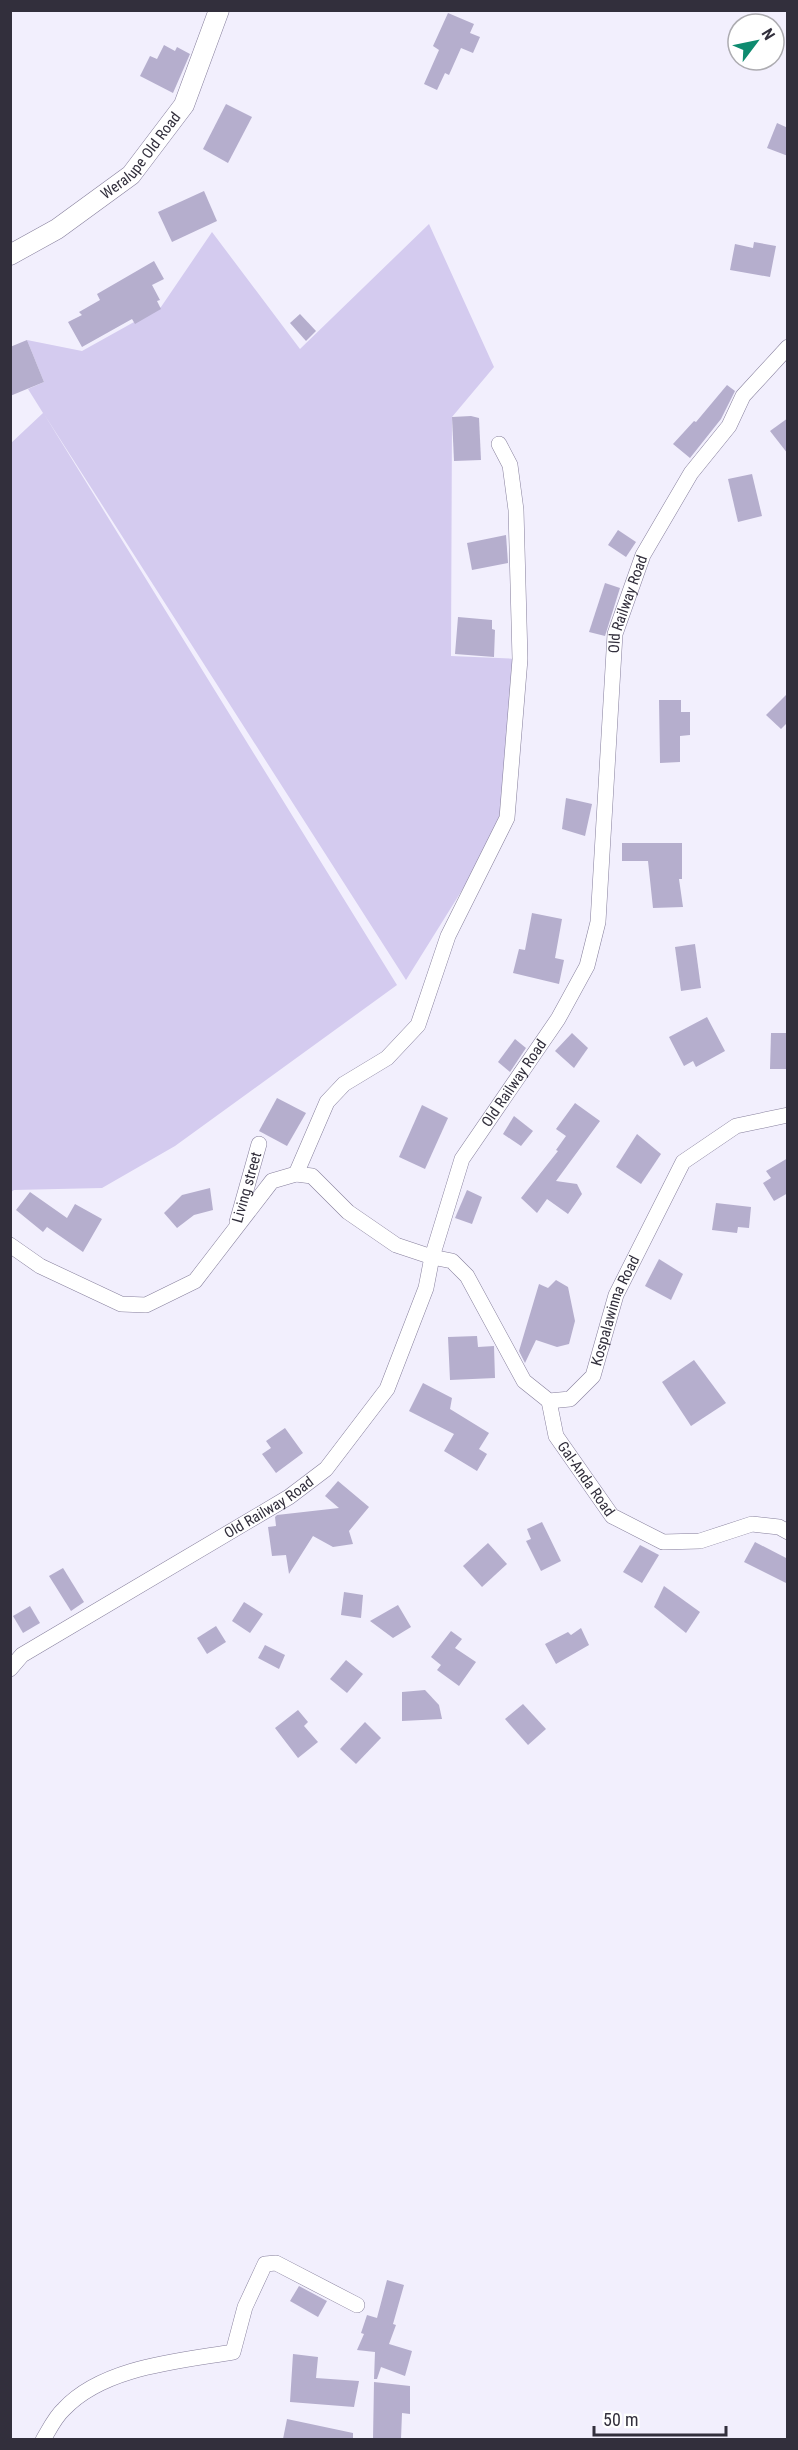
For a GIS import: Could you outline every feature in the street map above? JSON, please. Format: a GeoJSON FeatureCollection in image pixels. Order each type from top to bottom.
{"type":"FeatureCollection","features":[{"type":"Feature","properties":{"kind":"street","name":"Weralupe Old Road"},"geometry":{"type":"LineString","coordinates":[[10,255],[57,229],[131,175],[184,105],[219,10]]}},
{"type":"Feature","properties":{"kind":"street","name":"Old Railway Road"},"geometry":{"type":"LineString","coordinates":[[10,1669],[22,1655],[289,1497],[326,1469],[387,1389],[426,1288],[432,1257],[462,1159],[558,1019],[587,966],[598,922],[615,634],[643,555],[691,473],[729,426],[743,396],[788,347]]}},
{"type":"Feature","properties":{"kind":"street"},"geometry":{"type":"LineString","coordinates":[[296,1174],[327,1102],[344,1083],[387,1058],[418,1025],[448,936],[507,818],[520,659],[516,510],[510,465],[499,444]]}},
{"type":"Feature","properties":{"kind":"street","name":"Kospalawinna Road"},"geometry":{"type":"LineString","coordinates":[[549,1401],[570,1399],[593,1376],[616,1295],[683,1162],[736,1126],[788,1115]]}},
{"type":"Feature","properties":{"kind":"street","name":"Living street"},"geometry":{"type":"LineString","coordinates":[[235,1231],[259,1144]]}},
{"type":"Feature","properties":{"kind":"street"},"geometry":{"type":"LineString","coordinates":[[10,1245],[40,1266],[121,1304],[146,1305],[195,1281],[272,1181],[296,1174],[312,1176],[348,1212],[396,1245],[452,1261],[467,1276],[524,1381],[549,1401]]}},
{"type":"Feature","properties":{"kind":"street","name":"Gal-Anda Road"},"geometry":{"type":"LineString","coordinates":[[549,1401],[556,1436],[612,1516],[663,1542],[700,1541],[752,1524],[779,1527],[788,1532]]}},
{"type":"Feature","properties":{"kind":"street"},"geometry":{"type":"LineString","coordinates":[[42,2439],[64,2408],[100,2382],[146,2367],[233,2352],[245,2307],[265,2264],[276,2263],[357,2305]]}},
{"type":"Feature","properties":{"kind":"shaded area"},"geometry":{"type":"Polygon","coordinates":[[[429,224],[494,367],[452,417],[451,656],[520,659],[507,818],[406,980],[44,414],[397,985],[175,1146],[102,1188],[14,1190],[11,1192],[10,444],[43,413],[28,389],[44,382],[27,340],[82,351],[161,307],[212,232],[300,349],[429,224]]]}},
{"type":"Feature","properties":{"kind":"building"},"geometry":{"type":"Polygon","coordinates":[[[448,13],[474,24],[470,33],[480,37],[473,53],[461,48],[449,75],[445,73],[437,90],[424,84],[439,50],[433,46],[448,13]]]}},
{"type":"Feature","properties":{"kind":"building"},"geometry":{"type":"Polygon","coordinates":[[[164,45],[175,51],[177,47],[190,54],[173,93],[140,76],[150,56],[157,59],[164,45]]]}},
{"type":"Feature","properties":{"kind":"building"},"geometry":{"type":"Polygon","coordinates":[[[226,104],[252,117],[228,163],[203,149],[226,104]]]}},
{"type":"Feature","properties":{"kind":"building"},"geometry":{"type":"Polygon","coordinates":[[[777,123],[788,128],[788,156],[767,148],[777,123]]]}},
{"type":"Feature","properties":{"kind":"building"},"geometry":{"type":"Polygon","coordinates":[[[204,191],[217,221],[172,242],[158,212],[204,191]]]}},
{"type":"Feature","properties":{"kind":"building"},"geometry":{"type":"Polygon","coordinates":[[[754,242],[776,246],[770,277],[730,270],[735,244],[753,248],[754,242]]]}},
{"type":"Feature","properties":{"kind":"building"},"geometry":{"type":"Polygon","coordinates":[[[154,261],[164,279],[152,285],[160,300],[157,301],[161,309],[135,324],[132,319],[82,347],[68,322],[82,315],[79,312],[100,300],[97,294],[154,261]]]}},
{"type":"Feature","properties":{"kind":"building"},"geometry":{"type":"Polygon","coordinates":[[[300,314],[316,331],[306,341],[290,323],[300,314]]]}},
{"type":"Feature","properties":{"kind":"building"},"geometry":{"type":"Polygon","coordinates":[[[27,340],[44,382],[10,396],[10,347],[27,340]]]}},
{"type":"Feature","properties":{"kind":"building"},"geometry":{"type":"Polygon","coordinates":[[[727,385],[735,391],[721,419],[690,458],[673,444],[694,421],[696,422],[727,385]]]}},
{"type":"Feature","properties":{"kind":"building"},"geometry":{"type":"Polygon","coordinates":[[[452,417],[479,418],[481,460],[454,461],[452,417]]]}},
{"type":"Feature","properties":{"kind":"building"},"geometry":{"type":"Polygon","coordinates":[[[788,418],[788,454],[770,431],[788,418]]]}},
{"type":"Feature","properties":{"kind":"building"},"geometry":{"type":"Polygon","coordinates":[[[752,474],[762,516],[738,522],[728,479],[752,474]]]}},
{"type":"Feature","properties":{"kind":"building"},"geometry":{"type":"Polygon","coordinates":[[[618,530],[636,542],[626,557],[608,545],[618,530]]]}},
{"type":"Feature","properties":{"kind":"building"},"geometry":{"type":"Polygon","coordinates":[[[506,535],[508,563],[472,570],[467,543],[506,535]]]}},
{"type":"Feature","properties":{"kind":"building"},"geometry":{"type":"Polygon","coordinates":[[[605,583],[620,588],[605,636],[589,632],[605,583]]]}},
{"type":"Feature","properties":{"kind":"building"},"geometry":{"type":"Polygon","coordinates":[[[458,617],[492,620],[492,629],[495,630],[494,657],[455,654],[458,617]]]}},
{"type":"Feature","properties":{"kind":"building"},"geometry":{"type":"Polygon","coordinates":[[[788,693],[788,722],[781,729],[766,715],[788,693]]]}},
{"type":"Feature","properties":{"kind":"building"},"geometry":{"type":"Polygon","coordinates":[[[659,700],[681,700],[681,712],[690,712],[690,735],[680,736],[680,762],[660,763],[659,700]]]}},
{"type":"Feature","properties":{"kind":"building"},"geometry":{"type":"Polygon","coordinates":[[[566,798],[592,804],[585,836],[562,829],[566,798]]]}},
{"type":"Feature","properties":{"kind":"building"},"geometry":{"type":"Polygon","coordinates":[[[622,843],[682,843],[682,879],[679,879],[683,907],[653,908],[648,861],[622,861],[622,843]]]}},
{"type":"Feature","properties":{"kind":"building"},"geometry":{"type":"Polygon","coordinates":[[[532,913],[562,919],[555,958],[564,960],[559,984],[513,973],[519,949],[525,950],[532,913]]]}},
{"type":"Feature","properties":{"kind":"building"},"geometry":{"type":"Polygon","coordinates":[[[695,944],[701,988],[681,991],[675,947],[695,944]]]}},
{"type":"Feature","properties":{"kind":"building"},"geometry":{"type":"Polygon","coordinates":[[[707,1017],[725,1051],[696,1067],[693,1061],[684,1066],[669,1037],[707,1017]]]}},
{"type":"Feature","properties":{"kind":"building"},"geometry":{"type":"Polygon","coordinates":[[[572,1033],[588,1048],[574,1068],[555,1051],[572,1033]]]}},
{"type":"Feature","properties":{"kind":"building"},"geometry":{"type":"Polygon","coordinates":[[[771,1033],[788,1033],[788,1069],[770,1069],[771,1033]]]}},
{"type":"Feature","properties":{"kind":"building"},"geometry":{"type":"Polygon","coordinates":[[[515,1039],[526,1048],[510,1072],[498,1062],[515,1039]]]}},
{"type":"Feature","properties":{"kind":"building"},"geometry":{"type":"Polygon","coordinates":[[[277,1098],[306,1113],[287,1146],[259,1131],[277,1098]]]}},
{"type":"Feature","properties":{"kind":"building"},"geometry":{"type":"Polygon","coordinates":[[[575,1103],[600,1121],[556,1181],[577,1184],[582,1194],[568,1214],[547,1199],[537,1213],[521,1198],[558,1151],[556,1150],[566,1136],[556,1129],[575,1103]]]}},
{"type":"Feature","properties":{"kind":"building"},"geometry":{"type":"Polygon","coordinates":[[[422,1105],[448,1118],[425,1169],[399,1157],[422,1105]]]}},
{"type":"Feature","properties":{"kind":"building"},"geometry":{"type":"Polygon","coordinates":[[[514,1116],[533,1131],[521,1146],[503,1134],[514,1116]]]}},
{"type":"Feature","properties":{"kind":"building"},"geometry":{"type":"Polygon","coordinates":[[[637,1134],[661,1154],[641,1184],[616,1167],[637,1134]]]}},
{"type":"Feature","properties":{"kind":"building"},"geometry":{"type":"Polygon","coordinates":[[[788,1158],[788,1193],[774,1201],[763,1183],[771,1178],[766,1171],[788,1158]]]}},
{"type":"Feature","properties":{"kind":"building"},"geometry":{"type":"Polygon","coordinates":[[[210,1188],[213,1210],[194,1215],[177,1228],[164,1213],[182,1195],[210,1188]]]}},
{"type":"Feature","properties":{"kind":"building"},"geometry":{"type":"Polygon","coordinates":[[[467,1190],[482,1197],[472,1224],[455,1218],[467,1190]]]}},
{"type":"Feature","properties":{"kind":"building"},"geometry":{"type":"Polygon","coordinates":[[[30,1192],[67,1218],[75,1204],[102,1219],[83,1252],[47,1227],[43,1232],[16,1210],[30,1192]]]}},
{"type":"Feature","properties":{"kind":"building"},"geometry":{"type":"Polygon","coordinates":[[[716,1203],[751,1207],[749,1228],[738,1227],[737,1233],[712,1230],[716,1203]]]}},
{"type":"Feature","properties":{"kind":"building"},"geometry":{"type":"Polygon","coordinates":[[[659,1259],[683,1274],[671,1300],[645,1286],[659,1259]]]}},
{"type":"Feature","properties":{"kind":"building"},"geometry":{"type":"Polygon","coordinates":[[[556,1280],[568,1287],[575,1321],[569,1344],[557,1347],[536,1340],[525,1363],[519,1351],[539,1284],[548,1288],[556,1280]]]}},
{"type":"Feature","properties":{"kind":"building"},"geometry":{"type":"Polygon","coordinates":[[[477,1336],[478,1347],[494,1346],[495,1378],[450,1380],[448,1337],[477,1336]]]}},
{"type":"Feature","properties":{"kind":"building"},"geometry":{"type":"Polygon","coordinates":[[[694,1360],[726,1403],[691,1426],[662,1382],[694,1360]]]}},
{"type":"Feature","properties":{"kind":"building"},"geometry":{"type":"Polygon","coordinates":[[[423,1383],[452,1398],[450,1409],[489,1433],[479,1449],[487,1454],[477,1471],[444,1451],[454,1434],[409,1411],[423,1383]]]}},
{"type":"Feature","properties":{"kind":"building"},"geometry":{"type":"Polygon","coordinates":[[[285,1428],[303,1453],[276,1473],[262,1454],[271,1448],[266,1441],[285,1428]]]}},
{"type":"Feature","properties":{"kind":"building"},"geometry":{"type":"Polygon","coordinates":[[[338,1481],[369,1507],[349,1531],[353,1544],[333,1547],[313,1536],[289,1574],[286,1555],[272,1556],[268,1527],[276,1526],[275,1517],[277,1515],[339,1508],[325,1496],[338,1481]]]}},
{"type":"Feature","properties":{"kind":"building"},"geometry":{"type":"Polygon","coordinates":[[[542,1522],[561,1561],[541,1571],[526,1541],[531,1539],[527,1529],[542,1522]]]}},
{"type":"Feature","properties":{"kind":"building"},"geometry":{"type":"Polygon","coordinates":[[[755,1542],[788,1559],[788,1584],[744,1562],[755,1542]]]}},
{"type":"Feature","properties":{"kind":"building"},"geometry":{"type":"Polygon","coordinates":[[[488,1543],[507,1564],[482,1587],[463,1566],[488,1543]]]}},
{"type":"Feature","properties":{"kind":"building"},"geometry":{"type":"Polygon","coordinates":[[[640,1545],[659,1555],[642,1583],[623,1572],[640,1545]]]}},
{"type":"Feature","properties":{"kind":"building"},"geometry":{"type":"Polygon","coordinates":[[[63,1568],[84,1602],[71,1611],[49,1576],[63,1568]]]}},
{"type":"Feature","properties":{"kind":"building"},"geometry":{"type":"Polygon","coordinates":[[[664,1586],[700,1612],[686,1633],[654,1607],[664,1586]]]}},
{"type":"Feature","properties":{"kind":"building"},"geometry":{"type":"Polygon","coordinates":[[[344,1592],[363,1595],[361,1618],[341,1615],[344,1592]]]}},
{"type":"Feature","properties":{"kind":"building"},"geometry":{"type":"Polygon","coordinates":[[[244,1602],[263,1614],[250,1633],[232,1621],[244,1602]]]}},
{"type":"Feature","properties":{"kind":"building"},"geometry":{"type":"Polygon","coordinates":[[[398,1605],[411,1627],[393,1638],[370,1621],[398,1605]]]}},
{"type":"Feature","properties":{"kind":"building"},"geometry":{"type":"Polygon","coordinates":[[[30,1606],[40,1623],[23,1633],[13,1616],[30,1606]]]}},
{"type":"Feature","properties":{"kind":"building"},"geometry":{"type":"Polygon","coordinates":[[[216,1626],[226,1642],[207,1654],[197,1638],[216,1626]]]}},
{"type":"Feature","properties":{"kind":"building"},"geometry":{"type":"Polygon","coordinates":[[[581,1628],[589,1645],[556,1664],[545,1644],[568,1632],[571,1635],[581,1628]]]}},
{"type":"Feature","properties":{"kind":"building"},"geometry":{"type":"Polygon","coordinates":[[[451,1631],[462,1639],[455,1648],[476,1662],[459,1686],[437,1670],[441,1665],[431,1657],[451,1631]]]}},
{"type":"Feature","properties":{"kind":"building"},"geometry":{"type":"Polygon","coordinates":[[[265,1645],[285,1655],[279,1669],[258,1658],[265,1645]]]}},
{"type":"Feature","properties":{"kind":"building"},"geometry":{"type":"Polygon","coordinates":[[[346,1660],[363,1674],[347,1693],[330,1679],[346,1660]]]}},
{"type":"Feature","properties":{"kind":"building"},"geometry":{"type":"Polygon","coordinates":[[[425,1690],[439,1705],[442,1719],[402,1721],[402,1692],[425,1690]]]}},
{"type":"Feature","properties":{"kind":"building"},"geometry":{"type":"Polygon","coordinates":[[[523,1704],[546,1729],[528,1745],[505,1719],[523,1704]]]}},
{"type":"Feature","properties":{"kind":"building"},"geometry":{"type":"Polygon","coordinates":[[[298,1710],[308,1722],[304,1726],[318,1742],[298,1758],[275,1728],[298,1710]]]}},
{"type":"Feature","properties":{"kind":"building"},"geometry":{"type":"Polygon","coordinates":[[[365,1722],[381,1738],[356,1764],[340,1749],[365,1722]]]}},
{"type":"Feature","properties":{"kind":"building"},"geometry":{"type":"Polygon","coordinates":[[[387,2280],[404,2285],[393,2324],[396,2325],[389,2344],[412,2351],[405,2376],[381,2367],[377,2379],[374,2379],[375,2352],[357,2350],[364,2334],[361,2333],[367,2315],[377,2318],[387,2280]]]}},
{"type":"Feature","properties":{"kind":"building"},"geometry":{"type":"Polygon","coordinates":[[[299,2286],[327,2301],[318,2317],[290,2301],[299,2286]]]}},
{"type":"Feature","properties":{"kind":"building"},"geometry":{"type":"Polygon","coordinates":[[[293,2354],[318,2357],[316,2378],[359,2381],[354,2407],[290,2402],[293,2354]]]}},
{"type":"Feature","properties":{"kind":"building"},"geometry":{"type":"Polygon","coordinates":[[[374,2382],[410,2386],[410,2414],[402,2413],[401,2439],[373,2439],[374,2382]]]}},
{"type":"Feature","properties":{"kind":"building"},"geometry":{"type":"Polygon","coordinates":[[[287,2419],[353,2433],[353,2439],[283,2439],[287,2419]]]}}]}
